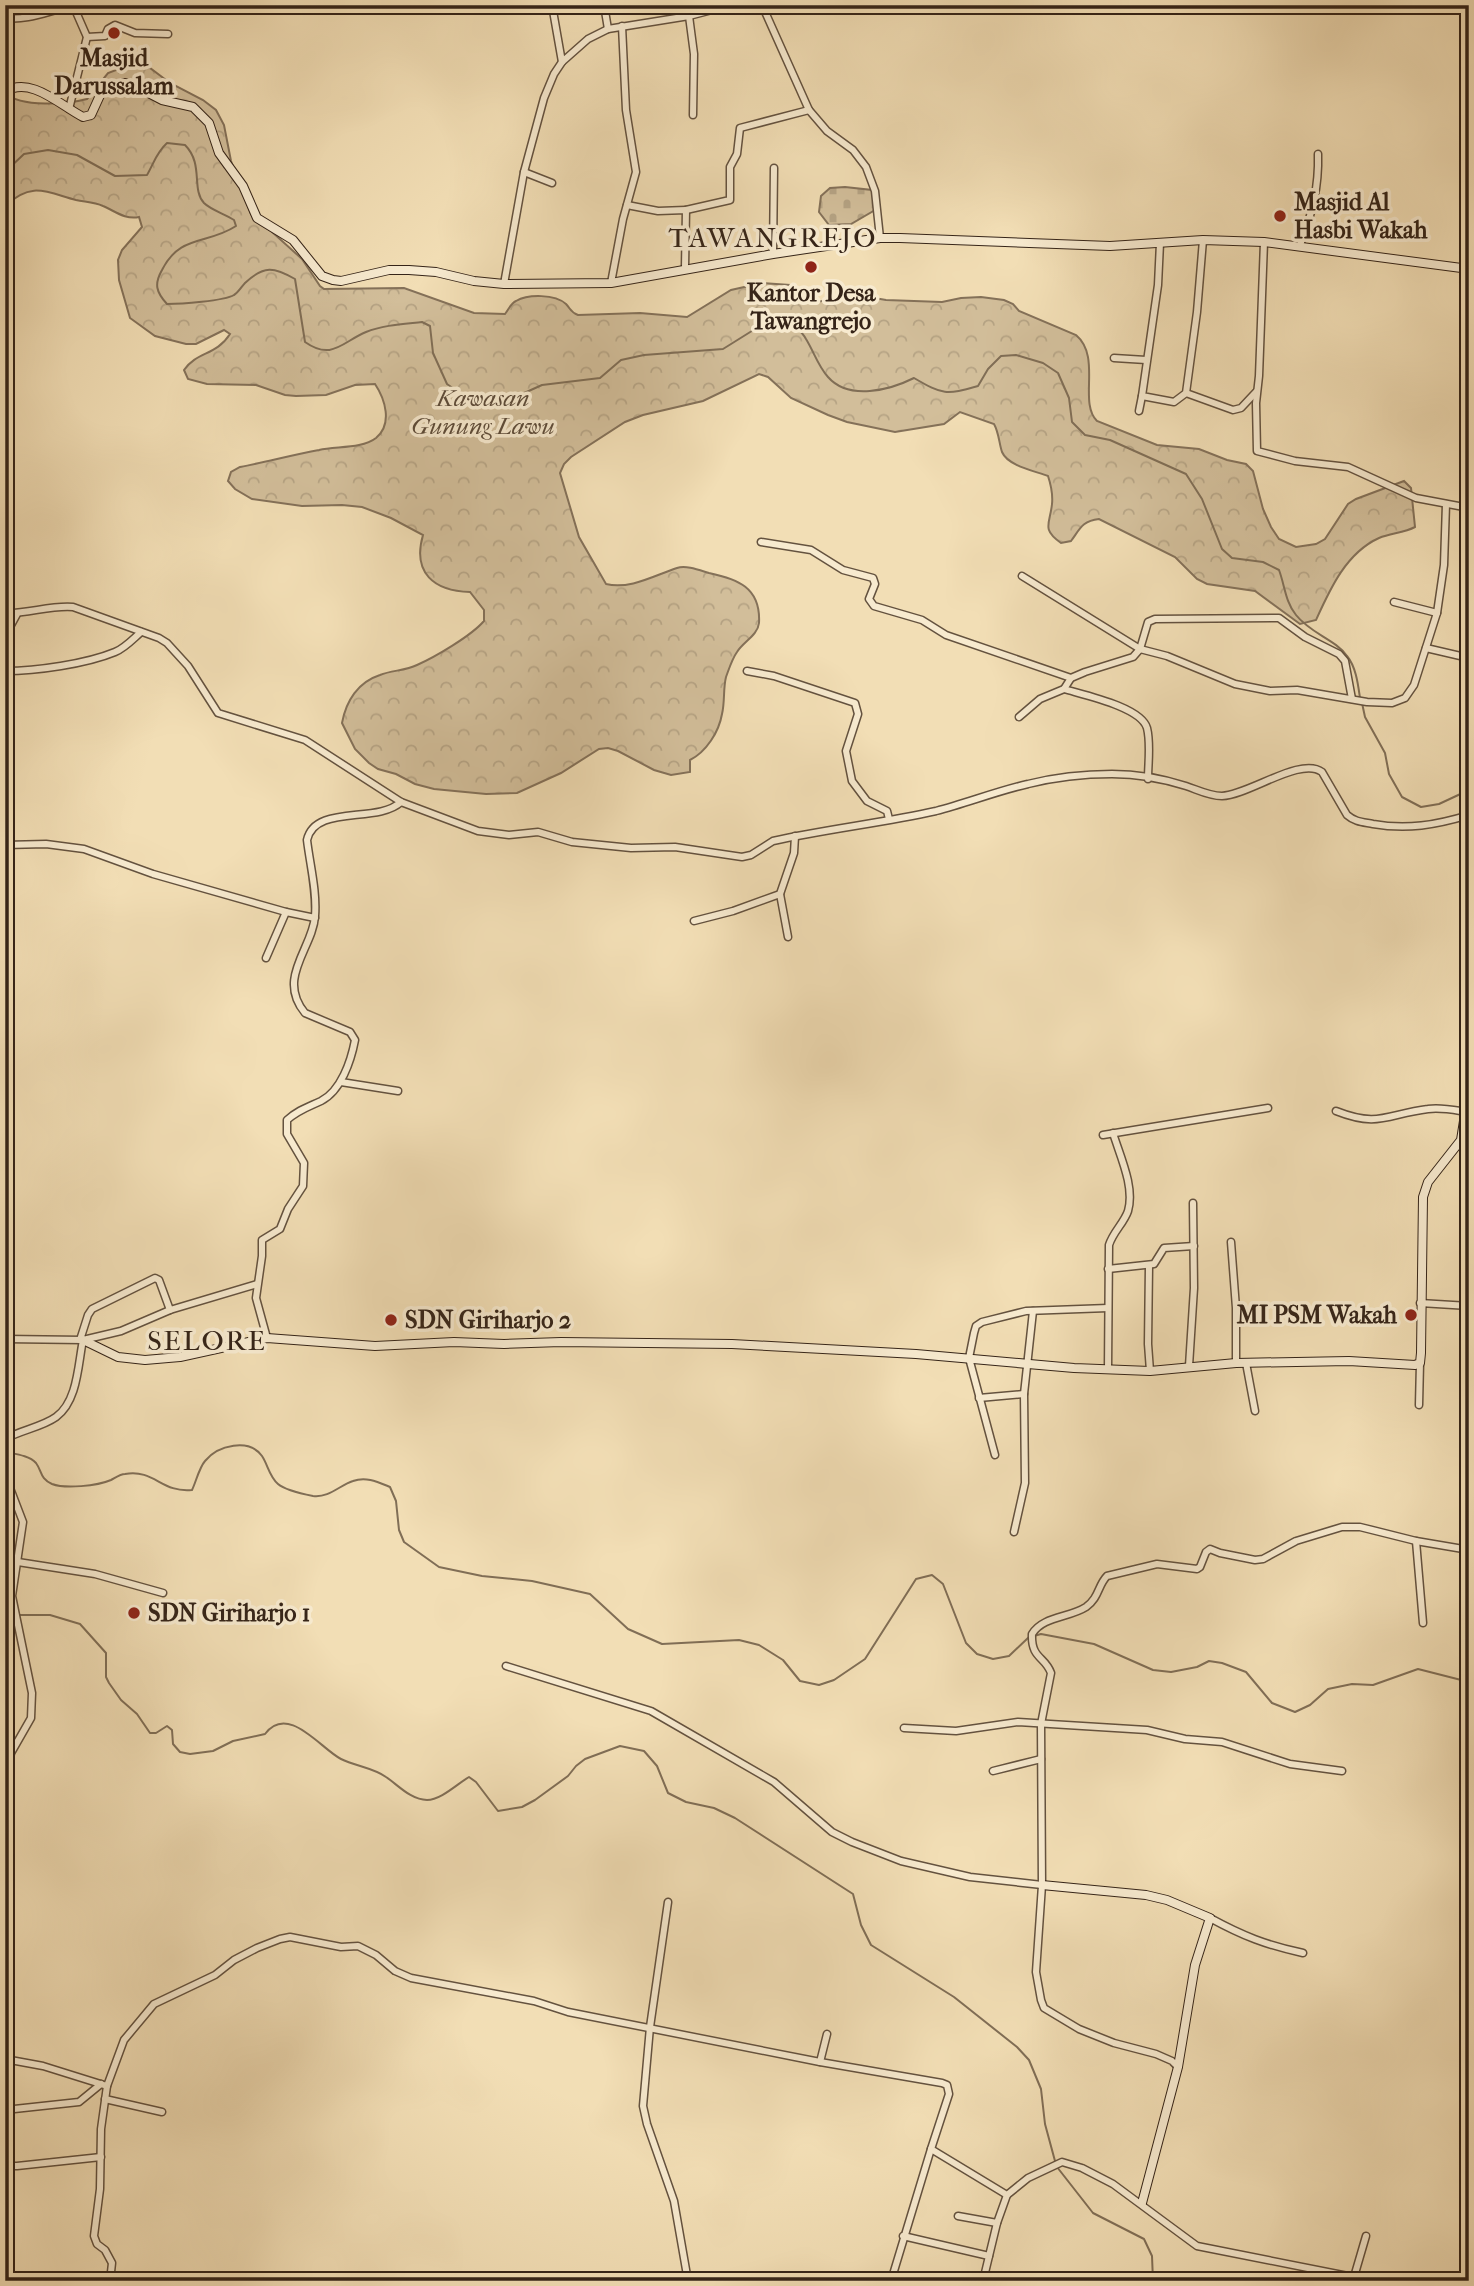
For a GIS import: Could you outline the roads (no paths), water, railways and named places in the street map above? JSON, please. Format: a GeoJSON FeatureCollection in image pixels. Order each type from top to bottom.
{"type":"FeatureCollection","features":[{"type":"Feature","properties":{"kind":"street"},"geometry":{"type":"LineString","coordinates":[[552,5],[562,62]]}},
{"type":"Feature","properties":{"kind":"street"},"geometry":{"type":"LineString","coordinates":[[604,5],[608,29]]}},
{"type":"Feature","properties":{"kind":"street"},"geometry":{"type":"LineString","coordinates":[[504,284],[524,172],[544,98],[562,62],[589,39],[608,29],[689,16],[731,5]]}},
{"type":"Feature","properties":{"kind":"street"},"geometry":{"type":"LineString","coordinates":[[762,5],[810,110],[827,131],[853,150],[866,167],[875,191],[880,238]]}},
{"type":"Feature","properties":{"kind":"street"},"geometry":{"type":"LineString","coordinates":[[5,18],[27,18],[73,6],[88,37],[69,109]]}},
{"type":"Feature","properties":{"kind":"street"},"geometry":{"type":"LineString","coordinates":[[689,16],[694,54],[693,115]]}},
{"type":"Feature","properties":{"kind":"street"},"geometry":{"type":"LineString","coordinates":[[88,37],[105,36],[108,29],[115,25],[135,33],[168,34]]}},
{"type":"Feature","properties":{"kind":"street"},"geometry":{"type":"LineString","coordinates":[[611,283],[636,172],[626,110],[622,26]]}},
{"type":"Feature","properties":{"kind":"street"},"geometry":{"type":"LineString","coordinates":[[5,92],[17,86],[28,86],[80,116],[89,117],[102,92],[110,86],[124,83],[162,100],[193,107],[209,123],[219,153],[243,186],[257,218],[293,240],[312,265],[327,279],[341,281],[374,272],[409,270],[504,284],[611,283],[685,268],[880,238],[1110,246],[1203,240],[1264,242],[1469,269]]}},
{"type":"Feature","properties":{"kind":"street"},"geometry":{"type":"LineString","coordinates":[[627,205],[657,211],[686,210],[730,200],[730,167],[737,154],[740,128],[810,110]]}},
{"type":"Feature","properties":{"kind":"street"},"geometry":{"type":"LineString","coordinates":[[1300,245],[1315,202],[1319,179],[1318,154]]}},
{"type":"Feature","properties":{"kind":"street"},"geometry":{"type":"LineString","coordinates":[[773,254],[774,168]]}},
{"type":"Feature","properties":{"kind":"street"},"geometry":{"type":"LineString","coordinates":[[524,172],[552,183]]}},
{"type":"Feature","properties":{"kind":"street"},"geometry":{"type":"LineString","coordinates":[[685,268],[686,210]]}},
{"type":"Feature","properties":{"kind":"street"},"geometry":{"type":"LineString","coordinates":[[1142,396],[1174,402],[1186,393],[1203,240]]}},
{"type":"Feature","properties":{"kind":"street"},"geometry":{"type":"LineString","coordinates":[[1264,242],[1257,390],[1256,447],[1260,454],[1361,470],[1416,498],[1469,508]]}},
{"type":"Feature","properties":{"kind":"street"},"geometry":{"type":"LineString","coordinates":[[1139,411],[1158,285],[1160,243]]}},
{"type":"Feature","properties":{"kind":"street"},"geometry":{"type":"LineString","coordinates":[[1114,358],[1146,360]]}},
{"type":"Feature","properties":{"kind":"street"},"geometry":{"type":"LineString","coordinates":[[1186,393],[1233,411],[1241,408],[1257,390]]}},
{"type":"Feature","properties":{"kind":"street"},"geometry":{"type":"LineString","coordinates":[[1022,576],[1140,649],[1167,656],[1235,684],[1270,691],[1297,690],[1392,704],[1405,698],[1419,675],[1437,613],[1444,565],[1446,504]]}},
{"type":"Feature","properties":{"kind":"street"},"geometry":{"type":"LineString","coordinates":[[761,542],[811,550],[843,570],[873,578],[875,584],[869,599],[874,606],[922,620],[946,635],[1072,678]]}},
{"type":"Feature","properties":{"kind":"street"},"geometry":{"type":"LineString","coordinates":[[1394,603],[1437,613]]}},
{"type":"Feature","properties":{"kind":"street"},"geometry":{"type":"LineString","coordinates":[[5,613],[17,614],[59,606],[73,607],[159,638],[177,652],[218,713],[305,740],[401,802],[493,834],[538,832],[572,842],[631,848],[675,847],[742,857],[751,855],[773,841],[954,806],[1026,784],[1066,776],[1115,774],[1184,785],[1220,796],[1234,794],[1309,767],[1322,772],[1347,815],[1353,820],[1408,828],[1436,825],[1469,815]]}},
{"type":"Feature","properties":{"kind":"street"},"geometry":{"type":"LineString","coordinates":[[5,636],[17,614]]}},
{"type":"Feature","properties":{"kind":"street"},"geometry":{"type":"LineString","coordinates":[[1018,717],[1040,699],[1064,689],[1072,678],[1085,671],[1133,657],[1140,649],[1148,622],[1155,619],[1275,617],[1315,643],[1339,654],[1345,661],[1354,700]]}},
{"type":"Feature","properties":{"kind":"street"},"geometry":{"type":"LineString","coordinates":[[5,671],[65,665],[114,652],[129,644],[141,632]]}},
{"type":"Feature","properties":{"kind":"street"},"geometry":{"type":"LineString","coordinates":[[1426,648],[1469,658]]}},
{"type":"Feature","properties":{"kind":"street"},"geometry":{"type":"LineString","coordinates":[[747,671],[774,676],[855,703],[858,713],[846,751],[852,781],[867,801],[887,811],[889,820]]}},
{"type":"Feature","properties":{"kind":"street"},"geometry":{"type":"LineString","coordinates":[[1064,689],[1131,710],[1144,720],[1148,737],[1148,779]]}},
{"type":"Feature","properties":{"kind":"street"},"geometry":{"type":"LineString","coordinates":[[267,1338],[256,1298],[262,1240],[280,1229],[288,1209],[303,1186],[304,1163],[287,1134],[287,1120],[296,1112],[323,1100],[341,1082],[354,1047],[355,1036],[305,1013],[294,991],[299,959],[315,918],[307,840],[311,828],[321,821],[388,811],[401,802]]}},
{"type":"Feature","properties":{"kind":"street"},"geometry":{"type":"LineString","coordinates":[[788,937],[780,894],[794,853],[795,836]]}},
{"type":"Feature","properties":{"kind":"street"},"geometry":{"type":"LineString","coordinates":[[5,845],[46,844],[84,849],[153,874],[315,918]]}},
{"type":"Feature","properties":{"kind":"street"},"geometry":{"type":"LineString","coordinates":[[694,921],[733,911],[780,894]]}},
{"type":"Feature","properties":{"kind":"street"},"geometry":{"type":"LineString","coordinates":[[266,958],[286,912]]}},
{"type":"Feature","properties":{"kind":"street"},"geometry":{"type":"LineString","coordinates":[[341,1082],[398,1091]]}},
{"type":"Feature","properties":{"kind":"street"},"geometry":{"type":"LineString","coordinates":[[1419,1405],[1425,1189],[1461,1140],[1468,1112],[1469,1089]]}},
{"type":"Feature","properties":{"kind":"street"},"geometry":{"type":"LineString","coordinates":[[1103,1135],[1268,1108]]}},
{"type":"Feature","properties":{"kind":"street"},"geometry":{"type":"LineString","coordinates":[[1336,1111],[1356,1119],[1371,1120],[1428,1109],[1468,1112]]}},
{"type":"Feature","properties":{"kind":"street"},"geometry":{"type":"LineString","coordinates":[[1108,1369],[1108,1269],[1112,1237],[1125,1217],[1130,1198],[1113,1133]]}},
{"type":"Feature","properties":{"kind":"street"},"geometry":{"type":"LineString","coordinates":[[1189,1366],[1194,1287],[1193,1203]]}},
{"type":"Feature","properties":{"kind":"street"},"geometry":{"type":"LineString","coordinates":[[1231,1242],[1236,1363]]}},
{"type":"Feature","properties":{"kind":"street"},"geometry":{"type":"LineString","coordinates":[[1108,1269],[1149,1266],[1157,1262],[1164,1248],[1194,1247]]}},
{"type":"Feature","properties":{"kind":"street"},"geometry":{"type":"LineString","coordinates":[[1149,1266],[1150,1371]]}},
{"type":"Feature","properties":{"kind":"street"},"geometry":{"type":"LineString","coordinates":[[5,1439],[55,1418],[67,1406],[89,1311],[155,1278],[159,1280],[170,1310]]}},
{"type":"Feature","properties":{"kind":"street"},"geometry":{"type":"LineString","coordinates":[[5,1339],[81,1340],[121,1331],[170,1310],[257,1284]]}},
{"type":"Feature","properties":{"kind":"street"},"geometry":{"type":"LineString","coordinates":[[1420,1303],[1469,1306]]}},
{"type":"Feature","properties":{"kind":"street"},"geometry":{"type":"LineString","coordinates":[[995,1455],[969,1358],[976,1326],[982,1322],[1033,1311],[1108,1308]]}},
{"type":"Feature","properties":{"kind":"street"},"geometry":{"type":"LineString","coordinates":[[1014,1532],[1025,1483],[1024,1394],[1033,1311]]}},
{"type":"Feature","properties":{"kind":"street"},"geometry":{"type":"LineString","coordinates":[[81,1340],[118,1357],[145,1360],[180,1357],[267,1338],[375,1346],[454,1342],[732,1344],[1150,1371],[1236,1363],[1420,1363]]}},
{"type":"Feature","properties":{"kind":"street"},"geometry":{"type":"LineString","coordinates":[[1246,1363],[1255,1411]]}},
{"type":"Feature","properties":{"kind":"street"},"geometry":{"type":"LineString","coordinates":[[979,1398],[1024,1394]]}},
{"type":"Feature","properties":{"kind":"street"},"geometry":{"type":"LineString","coordinates":[[5,1475],[23,1522],[12,1596],[31,1684],[32,1705],[31,1718],[9,1759],[5,1784]]}},
{"type":"Feature","properties":{"kind":"street"},"geometry":{"type":"LineString","coordinates":[[1178,2067],[1172,2061],[1156,2054],[1114,2043],[1079,2029],[1044,2008],[1036,1972],[1042,1885],[1041,1724],[1051,1673],[1049,1666],[1036,1654],[1032,1637],[1037,1626],[1089,1604],[1100,1591],[1107,1576],[1157,1564],[1197,1569],[1210,1549],[1255,1560],[1263,1559],[1296,1541],[1329,1530],[1360,1527],[1416,1541],[1469,1550]]}},
{"type":"Feature","properties":{"kind":"street"},"geometry":{"type":"LineString","coordinates":[[1416,1541],[1423,1623]]}},
{"type":"Feature","properties":{"kind":"street"},"geometry":{"type":"LineString","coordinates":[[5,1560],[95,1574],[163,1593]]}},
{"type":"Feature","properties":{"kind":"street"},"geometry":{"type":"LineString","coordinates":[[506,1666],[651,1711],[774,1782],[832,1832],[901,1861],[970,1877],[1146,1895],[1167,1900],[1210,1918],[1265,1945],[1303,1953]]}},
{"type":"Feature","properties":{"kind":"street"},"geometry":{"type":"LineString","coordinates":[[904,1728],[956,1731],[1018,1722],[1147,1730],[1185,1739],[1210,1740],[1290,1764],[1342,1771]]}},
{"type":"Feature","properties":{"kind":"street"},"geometry":{"type":"LineString","coordinates":[[993,1771],[1041,1759]]}},
{"type":"Feature","properties":{"kind":"street"},"geometry":{"type":"LineString","coordinates":[[5,1826],[5,1848]]}},
{"type":"Feature","properties":{"kind":"street"},"geometry":{"type":"LineString","coordinates":[[668,1902],[650,2027],[643,2106],[674,2201],[688,2281]]}},
{"type":"Feature","properties":{"kind":"street"},"geometry":{"type":"LineString","coordinates":[[1142,2203],[1178,2067],[1195,1965],[1210,1918]]}},
{"type":"Feature","properties":{"kind":"street"},"geometry":{"type":"LineString","coordinates":[[110,2281],[112,2263],[94,2236],[100,2189],[104,2085],[124,2040],[154,2004],[215,1975],[234,1960],[257,1948],[290,1937],[341,1948],[358,1946],[367,1949],[395,1971],[411,1978],[534,2001],[568,2012],[947,2085],[947,2103],[891,2281]]}},
{"type":"Feature","properties":{"kind":"street"},"geometry":{"type":"LineString","coordinates":[[820,2062],[827,2034]]}},
{"type":"Feature","properties":{"kind":"street"},"geometry":{"type":"LineString","coordinates":[[5,2059],[43,2066],[104,2085]]}},
{"type":"Feature","properties":{"kind":"street"},"geometry":{"type":"LineString","coordinates":[[5,2110],[79,2102],[104,2085]]}},
{"type":"Feature","properties":{"kind":"street"},"geometry":{"type":"LineString","coordinates":[[105,2099],[162,2112]]}},
{"type":"Feature","properties":{"kind":"street"},"geometry":{"type":"LineString","coordinates":[[931,2149],[1007,2195]]}},
{"type":"Feature","properties":{"kind":"street"},"geometry":{"type":"LineString","coordinates":[[5,2158],[10,2166],[16,2166],[101,2157]]}},
{"type":"Feature","properties":{"kind":"street"},"geometry":{"type":"LineString","coordinates":[[983,2281],[997,2223],[1007,2195],[1028,2178],[1062,2162],[1082,2168],[1142,2203],[1197,2246],[1373,2281]]}},
{"type":"Feature","properties":{"kind":"street"},"geometry":{"type":"LineString","coordinates":[[958,2216],[997,2223]]}},
{"type":"Feature","properties":{"kind":"street"},"geometry":{"type":"LineString","coordinates":[[903,2236],[989,2256]]}},
{"type":"Feature","properties":{"kind":"street"},"geometry":{"type":"LineString","coordinates":[[1354,2277],[1366,2236]]}},
{"type":"Feature","properties":{"kind":"waterway"},"geometry":{"type":"LineString","coordinates":[[5,172],[24,154],[48,150],[77,155],[115,176],[147,175],[167,143],[185,145],[194,160],[200,197],[204,203],[234,220],[236,226],[186,245],[169,259],[157,284],[158,292],[167,304],[229,297],[258,273],[275,270],[295,279],[305,342],[323,350],[330,350],[373,330],[422,322],[430,326],[433,353],[447,384],[468,399],[522,394],[542,385],[600,378],[621,360],[644,355],[723,349],[755,329],[792,323],[805,337],[828,377],[847,389],[858,391],[882,389],[914,378],[945,392],[959,391],[978,386],[988,369],[1001,356],[1016,355],[1043,363],[1058,373],[1069,398],[1072,422],[1085,435],[1110,440],[1186,474],[1202,499],[1222,549],[1232,558],[1263,562],[1279,570],[1292,610],[1302,622],[1336,645],[1350,660],[1360,698]]}},
{"type":"Feature","properties":{"kind":"waterway"},"geometry":{"type":"LineString","coordinates":[[1362,703],[1365,717],[1385,753],[1389,774],[1402,797],[1421,807],[1439,804],[1469,790]]}},
{"type":"Feature","properties":{"kind":"waterway"},"geometry":{"type":"LineString","coordinates":[[5,1452],[29,1458],[36,1463],[45,1480],[65,1486],[98,1484],[135,1473],[173,1488],[192,1490],[201,1467],[211,1455],[225,1448],[242,1445],[256,1450],[262,1456],[278,1484],[299,1493],[319,1496],[353,1481],[372,1480],[390,1487],[396,1501],[399,1530],[404,1542],[439,1567],[482,1576],[532,1581],[590,1594],[628,1629],[662,1644],[739,1640],[759,1645],[783,1660],[800,1681],[819,1685],[834,1680],[865,1659],[916,1579],[932,1575],[943,1584],[966,1643],[977,1654],[993,1659],[1009,1656],[1029,1637]]}},
{"type":"Feature","properties":{"kind":"waterway"},"geometry":{"type":"LineString","coordinates":[[20,1615],[50,1615],[80,1624],[106,1653],[106,1677],[121,1700],[137,1714],[150,1733],[156,1733],[167,1726],[172,1730],[173,1744],[180,1752],[190,1754],[213,1751],[233,1741],[265,1734],[274,1726],[284,1723],[304,1731],[341,1759],[381,1774],[410,1795],[421,1799],[438,1797],[469,1777],[498,1811],[522,1807],[535,1800],[568,1776],[585,1759],[620,1746],[644,1751],[657,1766],[668,1793],[686,1802],[714,1808],[735,1818],[853,1894],[861,1925],[871,1945],[954,1997],[1017,2047],[1029,2060],[1041,2089],[1045,2124],[1055,2161]]}},
{"type":"Feature","properties":{"kind":"waterway"},"geometry":{"type":"LineString","coordinates":[[5,1618],[15,1617]]}},
{"type":"Feature","properties":{"kind":"waterway"},"geometry":{"type":"LineString","coordinates":[[1034,1636],[1041,1634],[1094,1644],[1153,1670],[1171,1672],[1197,1667],[1209,1661],[1222,1663],[1246,1672],[1272,1703],[1295,1712],[1310,1705],[1328,1689],[1352,1684],[1373,1685],[1418,1669],[1469,1682]]}},
{"type":"Feature","properties":{"kind":"waterway"},"geometry":{"type":"LineString","coordinates":[[1057,2167],[1093,2213],[1144,2239],[1152,2256],[1153,2281]]}},
{"type":"Feature","properties":{"kind":"place","name":"Masjid Darussalam"},"geometry":{"type":"Point","coordinates":[114,33]}},
{"type":"Feature","properties":{"kind":"place","name":"Masjid Al Hasbi Wakah"},"geometry":{"type":"Point","coordinates":[1280,216]}},
{"type":"Feature","properties":{"kind":"place","name":"Kantor Desa Tawangrejo"},"geometry":{"type":"Point","coordinates":[811,267]}},
{"type":"Feature","properties":{"kind":"place","name":"MI PSM Wakah"},"geometry":{"type":"Point","coordinates":[1411,1315]}},
{"type":"Feature","properties":{"kind":"place","name":"SDN Giriharjo 2"},"geometry":{"type":"Point","coordinates":[391,1320]}},
{"type":"Feature","properties":{"kind":"place","name":"SDN Giriharjo 1"},"geometry":{"type":"Point","coordinates":[134,1613]}},
{"type":"Feature","properties":{"kind":"district","name":"TAWANGREJO"},"geometry":{"type":"Point","coordinates":[773,237]}},
{"type":"Feature","properties":{"kind":"district","name":"SELORE"},"geometry":{"type":"Point","coordinates":[207,1340]}},
{"type":"Feature","properties":{"kind":"park label","name":"Kawasan Gunung Lawu"},"geometry":{"type":"Point","coordinates":[483,412]}}]}
